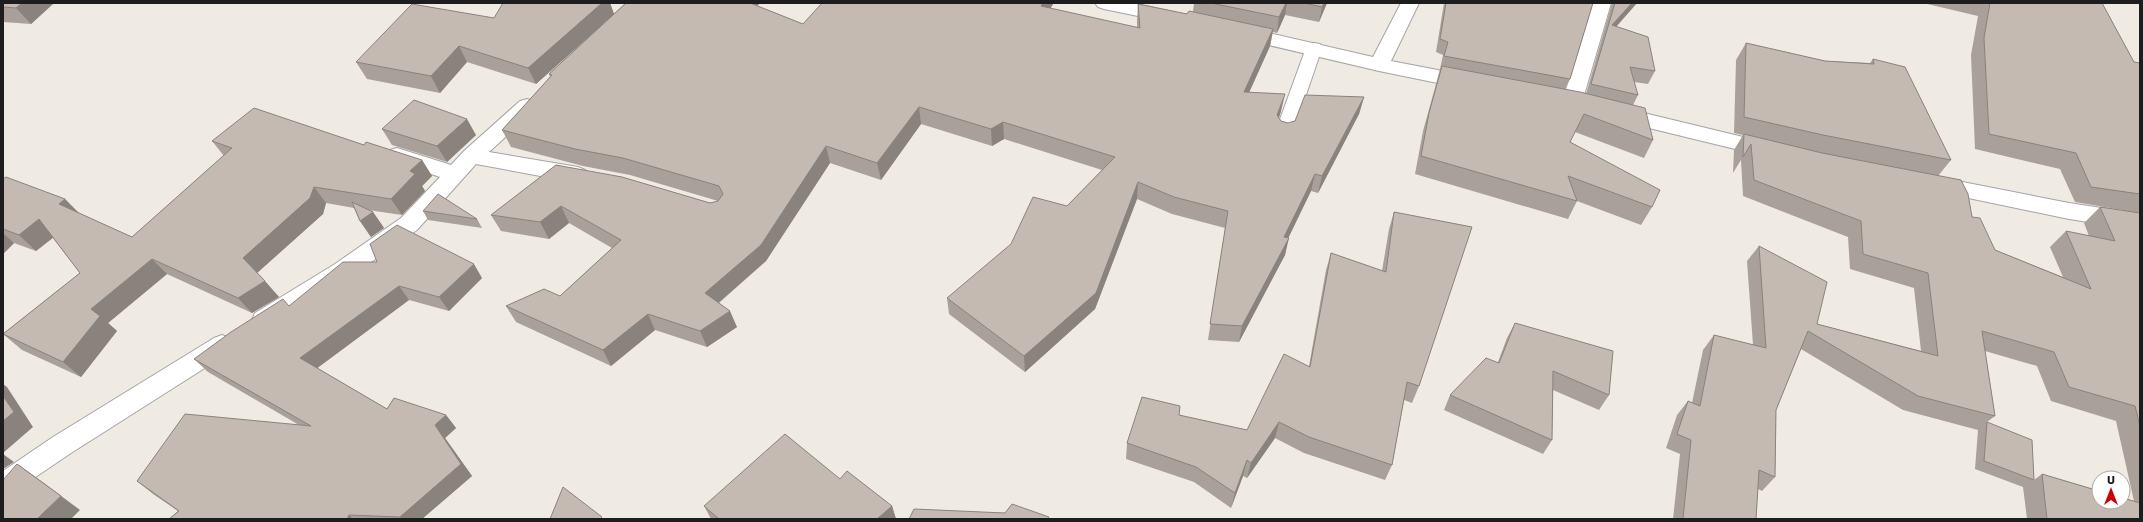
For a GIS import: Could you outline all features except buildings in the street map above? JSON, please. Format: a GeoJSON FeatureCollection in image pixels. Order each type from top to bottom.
{"type":"FeatureCollection","features":[{"type":"Feature","properties":{"kind":"street"},"geometry":{"type":"LineString","coordinates":[[1104,3],[1177,14]]}},
{"type":"Feature","properties":{"kind":"street"},"geometry":{"type":"LineString","coordinates":[[1379,64],[1410,3]]}},
{"type":"Feature","properties":{"kind":"street"},"geometry":{"type":"LineString","coordinates":[[1602,3],[1580,104],[1788,155]]}},
{"type":"Feature","properties":{"kind":"street"},"geometry":{"type":"LineString","coordinates":[[1223,29],[1314,48],[1379,64],[1487,86]]}},
{"type":"Feature","properties":{"kind":"street"},"geometry":{"type":"LineString","coordinates":[[3,485],[62,445],[343,270],[409,224],[471,156],[544,90]]}},
{"type":"Feature","properties":{"kind":"street"},"geometry":{"type":"LineString","coordinates":[[378,150],[456,174]]}},
{"type":"Feature","properties":{"kind":"street"},"geometry":{"type":"LineString","coordinates":[[471,156],[599,178]]}},
{"type":"Feature","properties":{"kind":"street"},"geometry":{"type":"LineString","coordinates":[[1920,182],[2069,211],[2140,222]]}},
{"type":"Feature","properties":{"kind":"lane"},"geometry":{"type":"LineString","coordinates":[[1284,133],[1314,48]]}}]}
